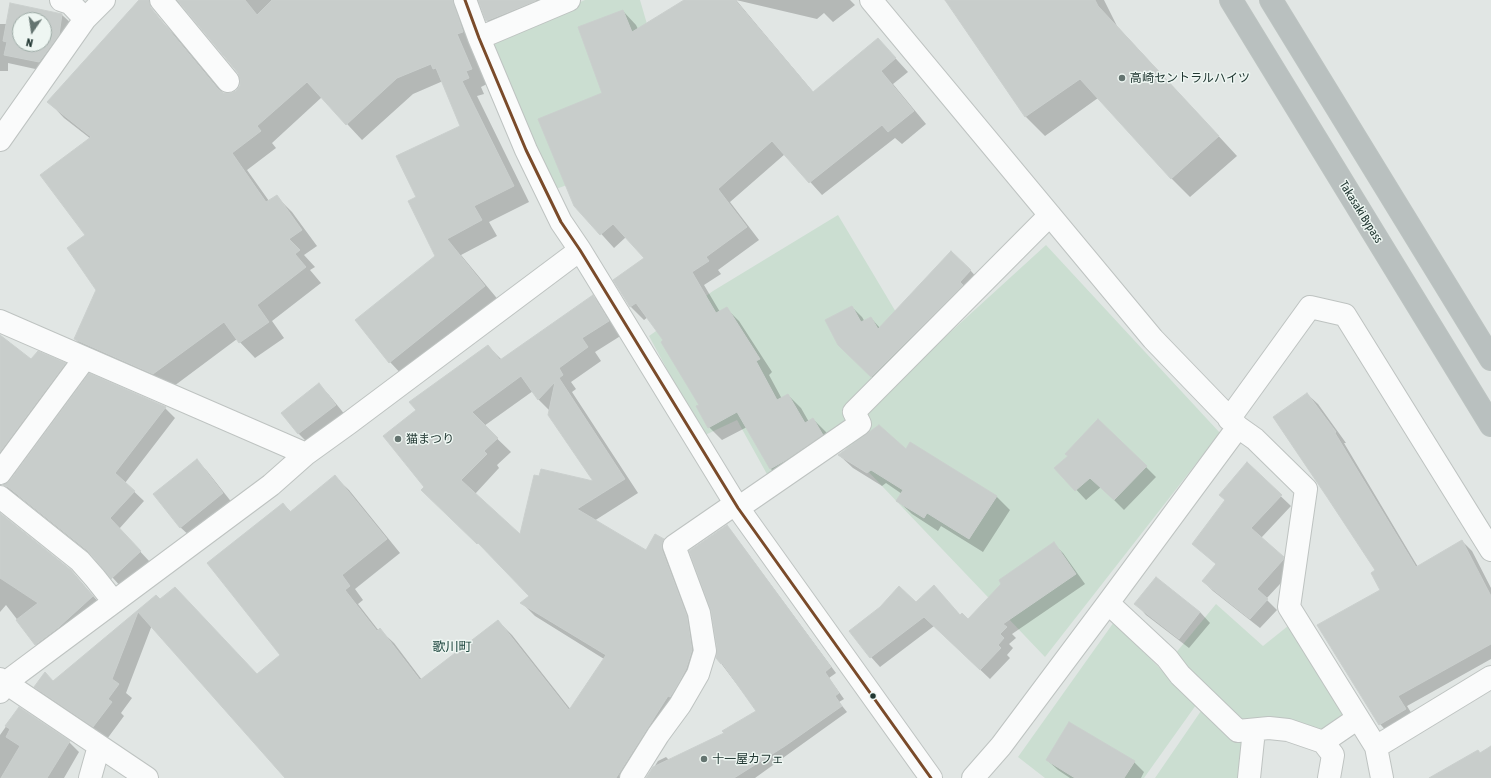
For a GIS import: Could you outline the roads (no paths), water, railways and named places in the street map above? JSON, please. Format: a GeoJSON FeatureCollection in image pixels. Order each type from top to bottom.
{"type":"FeatureCollection","features":[{"type":"Feature","properties":{"kind":"highway","name":"Takasaki Bypass"},"geometry":{"type":"LineString","coordinates":[[1231,0],[1491,425]]}},
{"type":"Feature","properties":{"kind":"highway"},"geometry":{"type":"LineString","coordinates":[[1271,0],[1491,359]]}},
{"type":"Feature","properties":{"kind":"street"},"geometry":{"type":"LineString","coordinates":[[61,0],[70,3],[86,19]]}},
{"type":"Feature","properties":{"kind":"street"},"geometry":{"type":"LineString","coordinates":[[0,140],[86,19],[104,0]]}},
{"type":"Feature","properties":{"kind":"street"},"geometry":{"type":"LineString","coordinates":[[161,0],[228,81]]}},
{"type":"Feature","properties":{"kind":"street"},"geometry":{"type":"LineString","coordinates":[[465,0],[479,38],[526,150],[561,222],[580,250],[736,506],[932,778]]}},
{"type":"Feature","properties":{"kind":"street"},"geometry":{"type":"LineString","coordinates":[[479,38],[569,0]]}},
{"type":"Feature","properties":{"kind":"street"},"geometry":{"type":"LineString","coordinates":[[871,0],[1153,339],[1234,423],[1255,439],[1306,489],[1289,607],[1376,748],[1382,778]]}},
{"type":"Feature","properties":{"kind":"street"},"geometry":{"type":"LineString","coordinates":[[631,778],[658,735],[680,705],[698,674],[705,651],[698,613],[674,546],[860,424],[854,412],[1050,215]]}},
{"type":"Feature","properties":{"kind":"street"},"geometry":{"type":"LineString","coordinates":[[147,778],[2,684],[271,485],[306,454],[580,250]]}},
{"type":"Feature","properties":{"kind":"street"},"geometry":{"type":"LineString","coordinates":[[973,778],[1001,746],[1108,603],[1234,423],[1310,307],[1345,314],[1491,550]]}},
{"type":"Feature","properties":{"kind":"street"},"geometry":{"type":"LineString","coordinates":[[0,321],[306,454]]}},
{"type":"Feature","properties":{"kind":"street"},"geometry":{"type":"LineString","coordinates":[[0,473],[85,358]]}},
{"type":"Feature","properties":{"kind":"street"},"geometry":{"type":"LineString","coordinates":[[0,497],[80,561],[114,602]]}},
{"type":"Feature","properties":{"kind":"street"},"geometry":{"type":"LineString","coordinates":[[1108,603],[1167,658],[1180,675],[1238,731],[1269,728],[1288,730],[1323,742],[1333,755],[1329,778]]}},
{"type":"Feature","properties":{"kind":"street"},"geometry":{"type":"LineString","coordinates":[[1376,748],[1491,677]]}},
{"type":"Feature","properties":{"kind":"street"},"geometry":{"type":"LineString","coordinates":[[1323,742],[1358,718]]}},
{"type":"Feature","properties":{"kind":"street"},"geometry":{"type":"LineString","coordinates":[[1248,778],[1254,730]]}},
{"type":"Feature","properties":{"kind":"street"},"geometry":{"type":"LineString","coordinates":[[90,778],[99,746]]}},
{"type":"Feature","properties":{"kind":"place","name":"高崎セントラルハイツ"},"geometry":{"type":"Point","coordinates":[1122,78]}},
{"type":"Feature","properties":{"kind":"place","name":"猫まつり"},"geometry":{"type":"Point","coordinates":[398,439]}},
{"type":"Feature","properties":{"kind":"place","name":"十一屋カフェ"},"geometry":{"type":"Point","coordinates":[704,759]}},
{"type":"Feature","properties":{"kind":"district","name":"歌川町"},"geometry":{"type":"Point","coordinates":[452,647]}}]}
